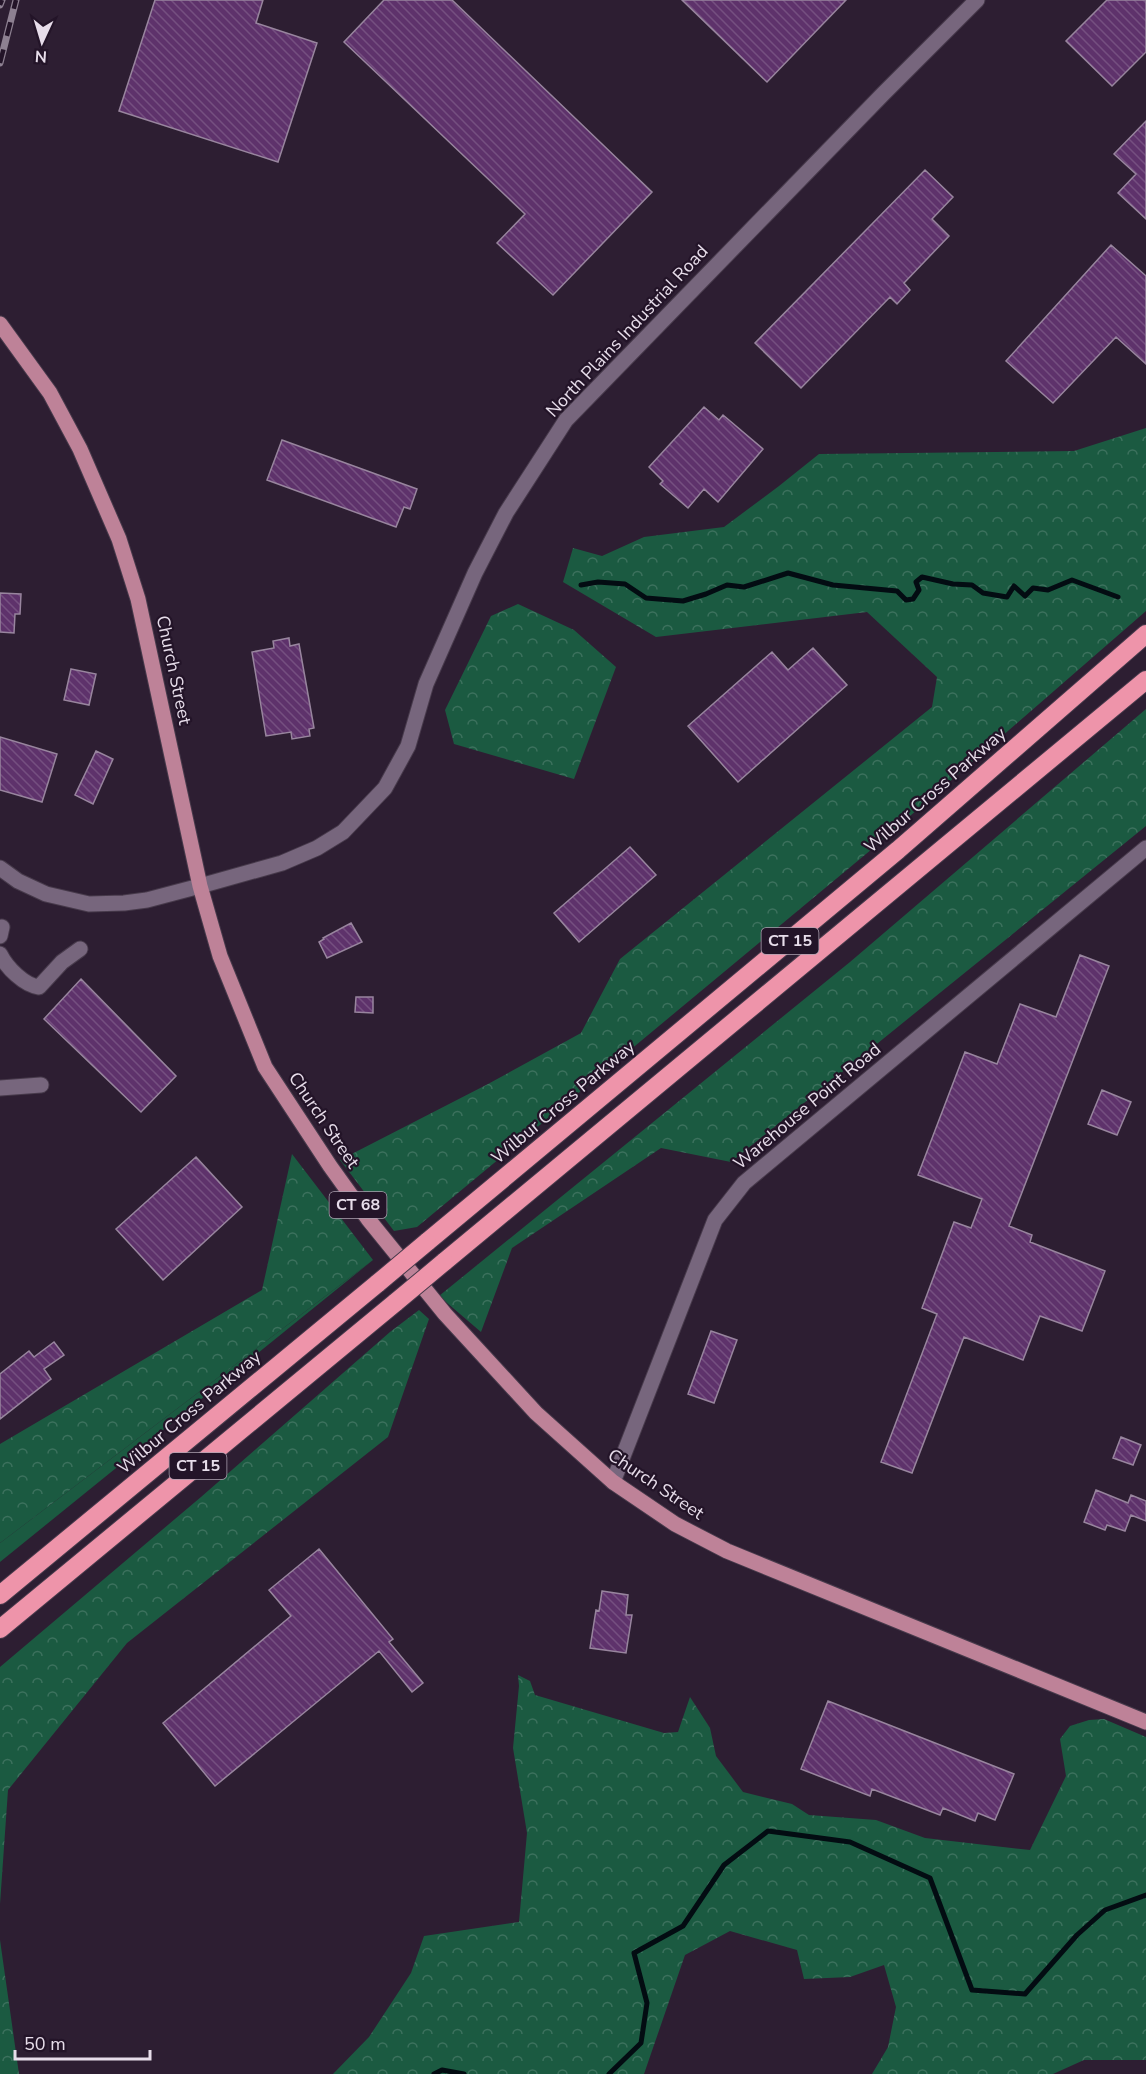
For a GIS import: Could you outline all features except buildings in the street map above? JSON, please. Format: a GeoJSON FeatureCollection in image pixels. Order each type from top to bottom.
{"type":"FeatureCollection","features":[{"type":"Feature","properties":{"kind":"highway","name":"Wilbur Cross Parkway"},"geometry":{"type":"LineString","coordinates":[[0,1595],[864,879],[1005,759],[1146,634]]}},
{"type":"Feature","properties":{"kind":"highway","name":"CT 15"},"geometry":{"type":"LineString","coordinates":[[0,1629],[1146,680]]}},
{"type":"Feature","properties":{"kind":"highway"},"geometry":{"type":"LineString","coordinates":[[0,1637],[62,1578]]}},
{"type":"Feature","properties":{"kind":"main road","name":"Church Street"},"geometry":{"type":"LineString","coordinates":[[0,324],[50,393],[80,449],[119,539],[138,600],[200,886],[220,956],[265,1067],[330,1166],[406,1268],[536,1413],[613,1482],[675,1524],[727,1551],[1146,1722]]}},
{"type":"Feature","properties":{"kind":"street","name":"North Plains Industrial Road"},"geometry":{"type":"LineString","coordinates":[[0,868],[18,881],[46,894],[89,904],[124,903],[147,900],[282,863],[317,848],[343,832],[385,788],[408,746],[426,684],[475,573],[506,513],[566,420],[977,0]]}},
{"type":"Feature","properties":{"kind":"street","name":"Warehouse Point Road"},"geometry":{"type":"LineString","coordinates":[[613,1482],[716,1220],[744,1183],[1146,848]]}},
{"type":"Feature","properties":{"kind":"street"},"geometry":{"type":"LineString","coordinates":[[0,954],[13,971],[32,986],[39,987],[62,962],[80,949]]}},
{"type":"Feature","properties":{"kind":"street"},"geometry":{"type":"LineString","coordinates":[[0,1088],[41,1085]]}},
{"type":"Feature","properties":{"kind":"green space"},"geometry":{"type":"Polygon","coordinates":[[[1146,428],[1146,611],[872,849],[417,1227],[394,1231],[340,1160],[581,1033],[620,959],[932,707],[937,677],[867,612],[656,637],[563,582],[573,548],[602,556],[644,537],[724,527],[819,454],[1074,451],[1146,428]]]}},
{"type":"Feature","properties":{"kind":"green space"},"geometry":{"type":"Polygon","coordinates":[[[518,604],[574,630],[616,667],[574,779],[454,744],[445,710],[491,616],[518,604]]]}},
{"type":"Feature","properties":{"kind":"green space"},"geometry":{"type":"Polygon","coordinates":[[[1146,709],[1146,826],[731,1162],[661,1148],[512,1248],[481,1332],[439,1296],[850,962],[1146,709]]]}},
{"type":"Feature","properties":{"kind":"green space"},"geometry":{"type":"Polygon","coordinates":[[[292,1154],[373,1260],[0,1543],[0,1444],[262,1290],[292,1154]]]}},
{"type":"Feature","properties":{"kind":"green space"},"geometry":{"type":"Polygon","coordinates":[[[373,1260],[0,1562],[0,1543],[373,1260]]]}},
{"type":"Feature","properties":{"kind":"green space"},"geometry":{"type":"Polygon","coordinates":[[[419,1310],[429,1319],[388,1437],[127,1643],[8,1790],[0,1904],[0,1667],[201,1497],[390,1332],[419,1310]]]}},
{"type":"Feature","properties":{"kind":"green space"},"geometry":{"type":"Polygon","coordinates":[[[518,1675],[530,1681],[535,1695],[664,1733],[678,1732],[690,1697],[710,1728],[716,1756],[743,1792],[792,1804],[809,1815],[876,1820],[925,1838],[1030,1850],[1066,1776],[1060,1739],[1070,1726],[1089,1720],[1104,1719],[1146,1737],[1146,2060],[1084,2060],[1053,2074],[872,2074],[888,2047],[896,2007],[884,1965],[850,1977],[804,1979],[797,1950],[730,1931],[685,1955],[644,2074],[333,2074],[369,2037],[411,1973],[424,1936],[519,1922],[527,1833],[513,1748],[518,1675]]]}},
{"type":"Feature","properties":{"kind":"green space"},"geometry":{"type":"Polygon","coordinates":[[[0,1940],[19,2074],[0,2074],[0,1940]]]}},
{"type":"Feature","properties":{"kind":"waterway"},"geometry":{"type":"LineString","coordinates":[[581,585],[598,582],[625,584],[646,598],[683,601],[727,585],[744,587],[788,573],[833,585],[897,591],[906,600],[913,599],[919,590],[916,582],[922,577],[953,584],[972,585],[983,593],[1007,597],[1014,586],[1025,596],[1033,588],[1048,590],[1072,580],[1118,597]]}},
{"type":"Feature","properties":{"kind":"waterway"},"geometry":{"type":"LineString","coordinates":[[609,2074],[641,2043],[647,2003],[634,1953],[683,1926],[724,1865],[768,1831],[850,1842],[930,1878],[972,1990],[1025,1994],[1077,1935],[1105,1910],[1146,1895]]}},
{"type":"Feature","properties":{"kind":"waterway"},"geometry":{"type":"LineString","coordinates":[[434,2074],[442,2070],[464,2074]]}},
{"type":"Feature","properties":{"kind":"railway"},"geometry":{"type":"LineString","coordinates":[[0,5],[2,0]]}},
{"type":"Feature","properties":{"kind":"railway"},"geometry":{"type":"LineString","coordinates":[[0,63],[16,0]]}}]}
